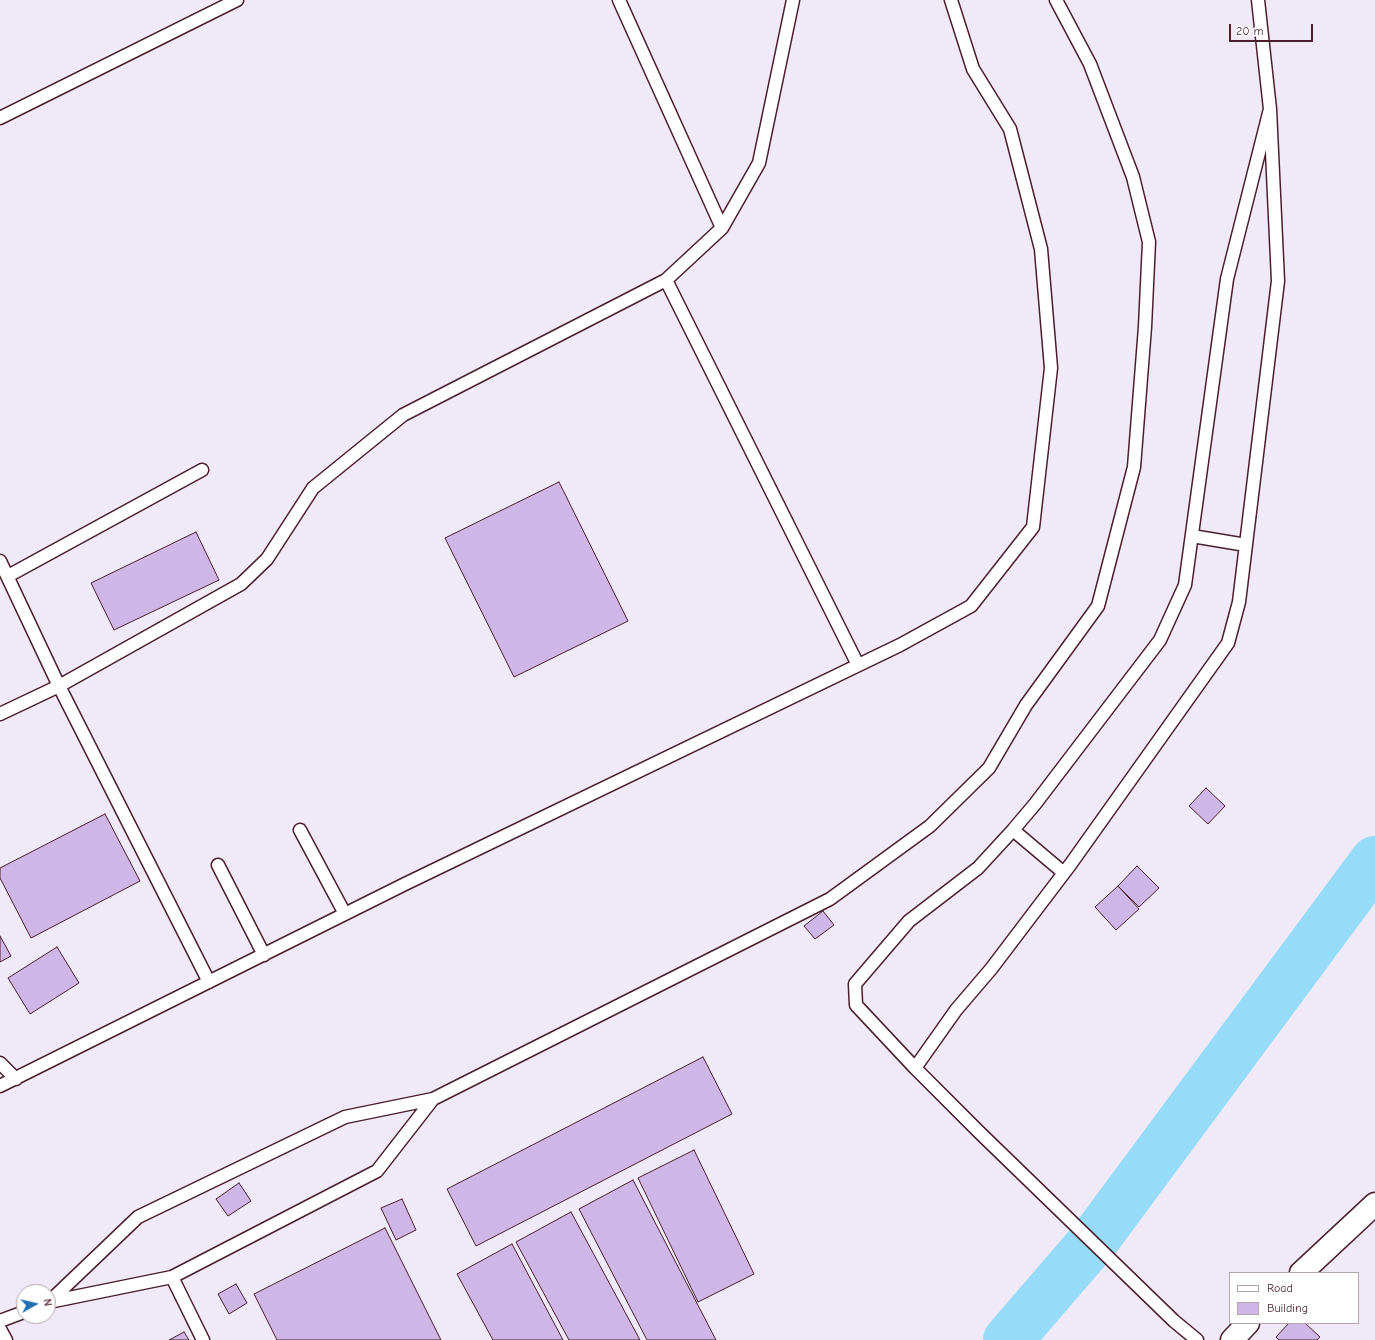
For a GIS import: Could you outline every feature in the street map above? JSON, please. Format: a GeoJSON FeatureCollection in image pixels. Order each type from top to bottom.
{"type":"FeatureCollection","features":[{"type":"Feature","properties":{"kind":"main road"},"geometry":{"type":"LineString","coordinates":[[1303,1272],[1375,1204]]}},
{"type":"Feature","properties":{"kind":"main road"},"geometry":{"type":"LineString","coordinates":[[1232,1340],[1247,1324]]}},
{"type":"Feature","properties":{"kind":"lane"},"geometry":{"type":"LineString","coordinates":[[0,118],[236,0]]}},
{"type":"Feature","properties":{"kind":"lane"},"geometry":{"type":"LineString","coordinates":[[620,0],[722,228]]}},
{"type":"Feature","properties":{"kind":"lane"},"geometry":{"type":"LineString","coordinates":[[0,714],[59,686],[241,584],[267,559],[313,488],[403,415],[666,280],[722,228],[758,163],[793,0]]}},
{"type":"Feature","properties":{"kind":"lane"},"geometry":{"type":"LineString","coordinates":[[0,1086],[345,914],[900,645],[971,606],[1033,527],[1051,368],[1041,249],[1010,129],[973,69],[951,0]]}},
{"type":"Feature","properties":{"kind":"lane"},"geometry":{"type":"LineString","coordinates":[[56,1294],[138,1216],[345,1117],[433,1099],[830,899],[930,826],[988,768],[1026,705],[1098,606],[1134,467],[1146,327],[1149,242],[1133,177],[1090,64],[1056,0]]}},
{"type":"Feature","properties":{"kind":"lane"},"geometry":{"type":"LineString","coordinates":[[915,1068],[956,1010],[991,969],[1064,872],[1228,643],[1239,602],[1278,281],[1270,109],[1258,0]]}},
{"type":"Feature","properties":{"kind":"lane"},"geometry":{"type":"LineString","coordinates":[[1197,1340],[1174,1321],[915,1068],[856,1006],[855,984],[909,921],[978,868],[1013,830],[1035,804],[1160,640],[1185,585],[1227,279],[1270,109]]}},
{"type":"Feature","properties":{"kind":"lane"},"geometry":{"type":"LineString","coordinates":[[666,280],[858,665]]}},
{"type":"Feature","properties":{"kind":"lane"},"geometry":{"type":"LineString","coordinates":[[8,576],[202,470]]}},
{"type":"Feature","properties":{"kind":"lane"},"geometry":{"type":"LineString","coordinates":[[1192,536],[1246,544]]}},
{"type":"Feature","properties":{"kind":"lane"},"geometry":{"type":"LineString","coordinates":[[0,561],[59,686],[209,982]]}},
{"type":"Feature","properties":{"kind":"lane"},"geometry":{"type":"LineString","coordinates":[[300,830],[345,914]]}},
{"type":"Feature","properties":{"kind":"lane"},"geometry":{"type":"LineString","coordinates":[[1013,830],[1064,872]]}},
{"type":"Feature","properties":{"kind":"lane"},"geometry":{"type":"LineString","coordinates":[[218,865],[264,955]]}},
{"type":"Feature","properties":{"kind":"lane"},"geometry":{"type":"LineString","coordinates":[[0,1063],[16,1079]]}},
{"type":"Feature","properties":{"kind":"lane"},"geometry":{"type":"LineString","coordinates":[[56,1300],[172,1277],[377,1171],[433,1099]]}},
{"type":"Feature","properties":{"kind":"lane"},"geometry":{"type":"LineString","coordinates":[[172,1277],[204,1340]]}},
{"type":"Feature","properties":{"kind":"lane"},"geometry":{"type":"LineString","coordinates":[[0,1321],[16,1315]]}},
{"type":"Feature","properties":{"kind":"lane"},"geometry":{"type":"LineString","coordinates":[[0,1329],[6,1340]]}},
{"type":"Feature","properties":{"kind":"building"},"geometry":{"type":"Polygon","coordinates":[[[559,482],[628,621],[514,677],[445,538],[559,482]]]}},
{"type":"Feature","properties":{"kind":"building"},"geometry":{"type":"Polygon","coordinates":[[[196,532],[219,580],[114,630],[91,583],[196,532]]]}},
{"type":"Feature","properties":{"kind":"building"},"geometry":{"type":"Polygon","coordinates":[[[1206,788],[1225,806],[1208,824],[1189,806],[1206,788]]]}},
{"type":"Feature","properties":{"kind":"building"},"geometry":{"type":"Polygon","coordinates":[[[105,814],[140,881],[31,938],[0,878],[0,868],[105,814]]]}},
{"type":"Feature","properties":{"kind":"building"},"geometry":{"type":"Polygon","coordinates":[[[1137,866],[1159,888],[1139,907],[1118,886],[1137,866]]]}},
{"type":"Feature","properties":{"kind":"building"},"geometry":{"type":"Polygon","coordinates":[[[1118,886],[1139,909],[1116,930],[1095,907],[1118,886]]]}},
{"type":"Feature","properties":{"kind":"building"},"geometry":{"type":"Polygon","coordinates":[[[823,911],[834,925],[815,939],[804,926],[823,911]]]}},
{"type":"Feature","properties":{"kind":"building"},"geometry":{"type":"Polygon","coordinates":[[[0,936],[11,956],[0,962],[0,936]]]}},
{"type":"Feature","properties":{"kind":"building"},"geometry":{"type":"Polygon","coordinates":[[[57,947],[79,983],[30,1014],[8,978],[57,947]]]}},
{"type":"Feature","properties":{"kind":"building"},"geometry":{"type":"Polygon","coordinates":[[[703,1057],[732,1114],[476,1246],[447,1189],[703,1057]]]}},
{"type":"Feature","properties":{"kind":"building"},"geometry":{"type":"Polygon","coordinates":[[[694,1150],[754,1274],[698,1302],[638,1178],[694,1150]]]}},
{"type":"Feature","properties":{"kind":"building"},"geometry":{"type":"Polygon","coordinates":[[[633,1180],[716,1340],[647,1340],[579,1209],[633,1180]]]}},
{"type":"Feature","properties":{"kind":"building"},"geometry":{"type":"Polygon","coordinates":[[[239,1183],[251,1201],[228,1216],[216,1199],[239,1183]]]}},
{"type":"Feature","properties":{"kind":"building"},"geometry":{"type":"Polygon","coordinates":[[[402,1199],[416,1230],[396,1240],[381,1208],[402,1199]]]}},
{"type":"Feature","properties":{"kind":"building"},"geometry":{"type":"Polygon","coordinates":[[[571,1212],[640,1340],[569,1340],[516,1242],[571,1212]]]}},
{"type":"Feature","properties":{"kind":"building"},"geometry":{"type":"Polygon","coordinates":[[[385,1228],[441,1340],[277,1340],[254,1294],[385,1228]]]}},
{"type":"Feature","properties":{"kind":"building"},"geometry":{"type":"Polygon","coordinates":[[[512,1244],[563,1340],[493,1340],[457,1274],[512,1244]]]}},
{"type":"Feature","properties":{"kind":"building"},"geometry":{"type":"Polygon","coordinates":[[[236,1284],[247,1303],[229,1314],[218,1294],[236,1284]]]}},
{"type":"Feature","properties":{"kind":"building"},"geometry":{"type":"Polygon","coordinates":[[[1288,1324],[1306,1324],[1320,1337],[1317,1340],[1279,1340],[1276,1337],[1288,1324]]]}},
{"type":"Feature","properties":{"kind":"building"},"geometry":{"type":"Polygon","coordinates":[[[184,1332],[189,1340],[169,1340],[184,1332]]]}},
{"type":"Feature","properties":{"kind":"waterway"},"geometry":{"type":"LineString","coordinates":[[1008,1340],[1095,1239],[1375,861]]}}]}
